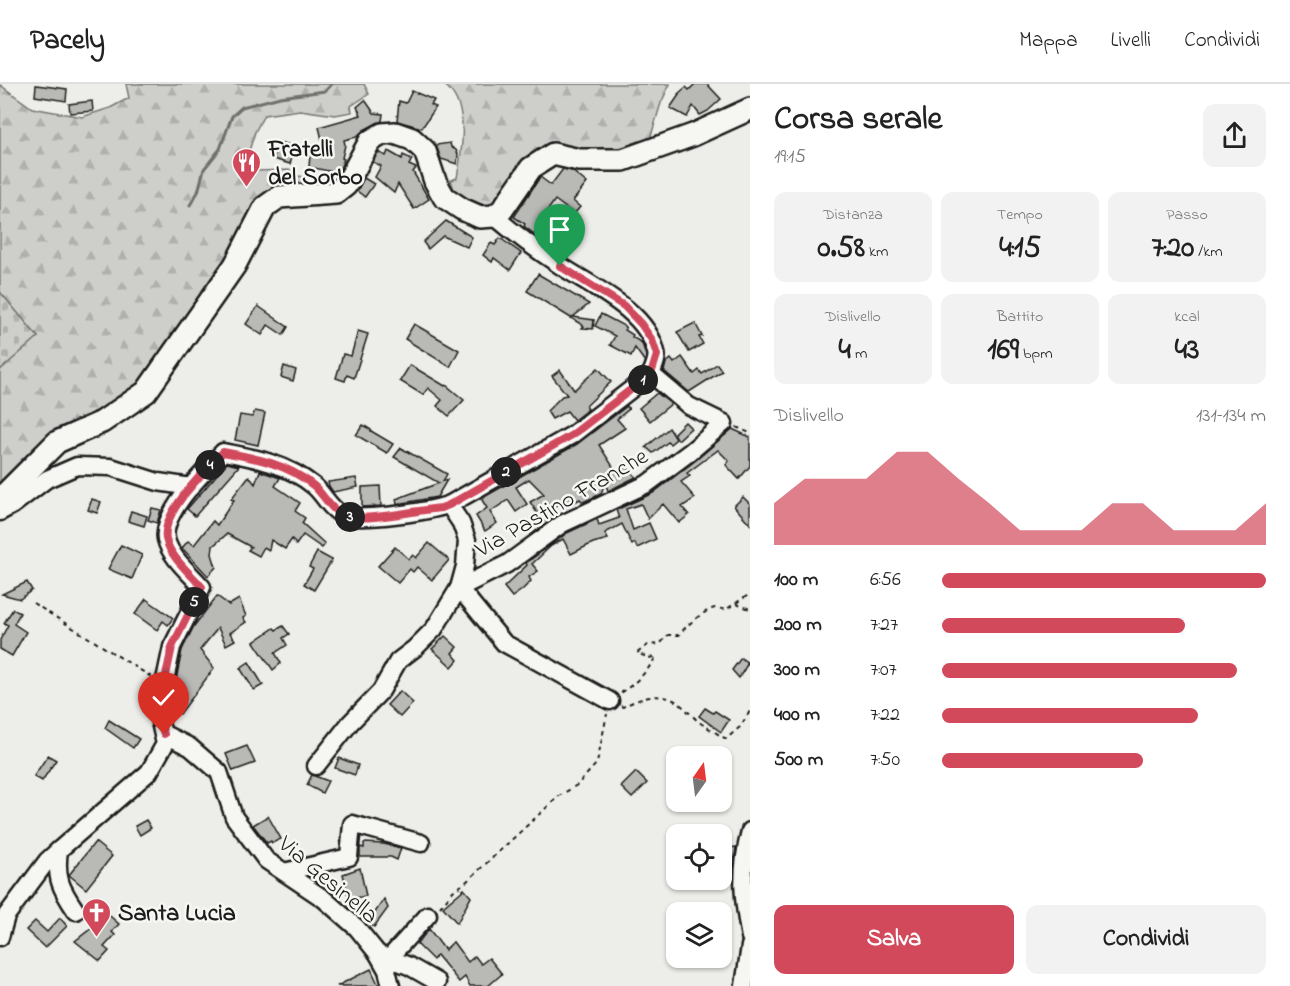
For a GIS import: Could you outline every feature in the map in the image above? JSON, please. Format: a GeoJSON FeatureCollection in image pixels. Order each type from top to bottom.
{"type":"FeatureCollection","features":[{"type":"Feature","properties":{"kind":"main road"},"geometry":{"type":"LineString","coordinates":[[0,499],[57,442],[102,422],[146,392],[235,265],[265,207],[279,197],[336,193],[346,185],[370,141],[382,134],[395,133],[412,139],[425,151],[435,181],[444,197],[462,210],[480,217],[494,216],[502,210],[531,168],[552,154],[579,160],[622,160],[693,135],[750,108]]}},
{"type":"Feature","properties":{"kind":"street"},"geometry":{"type":"LineString","coordinates":[[0,937],[6,916],[47,861],[149,772],[165,744],[160,722],[160,704],[172,647],[202,587],[173,554],[165,527],[198,477],[223,452],[269,461],[284,467],[315,486],[337,512],[345,516],[376,517],[441,508],[572,435],[651,374],[657,355],[652,340],[624,306],[560,266],[494,216]]}},
{"type":"Feature","properties":{"kind":"street","name":"Via Pastino Franche"},"geometry":{"type":"LineString","coordinates":[[459,588],[507,564],[562,524],[647,484],[724,423],[689,406],[651,374]]}},
{"type":"Feature","properties":{"kind":"street"},"geometry":{"type":"LineString","coordinates":[[0,512],[13,505],[46,479],[77,466],[111,468],[158,482],[191,487]]}},
{"type":"Feature","properties":{"kind":"street","name":"Via Pastino Franche"},"geometry":{"type":"LineString","coordinates":[[449,505],[461,523],[466,540],[465,566],[459,588]]}},
{"type":"Feature","properties":{"kind":"street"},"geometry":{"type":"LineString","coordinates":[[316,766],[350,723],[381,691],[398,661],[434,629],[459,588],[504,643],[610,701]]}},
{"type":"Feature","properties":{"kind":"street","name":"Via Gesinella"},"geometry":{"type":"LineString","coordinates":[[164,734],[190,747],[219,772],[234,817],[266,860],[324,899],[357,928],[384,956],[391,986]]}},
{"type":"Feature","properties":{"kind":"street"},"geometry":{"type":"LineString","coordinates":[[284,872],[349,857],[352,824],[421,843]]}},
{"type":"Feature","properties":{"kind":"street"},"geometry":{"type":"LineString","coordinates":[[750,831],[743,858],[743,902],[750,937]]}},
{"type":"Feature","properties":{"kind":"street"},"geometry":{"type":"LineString","coordinates":[[58,850],[57,860],[62,890],[76,911]]}},
{"type":"Feature","properties":{"kind":"street"},"geometry":{"type":"LineString","coordinates":[[428,915],[384,956],[409,966],[437,982]]}},
{"type":"Feature","properties":{"kind":"street"},"geometry":{"type":"LineString","coordinates":[[744,986],[750,946]]}},
{"type":"Feature","properties":{"kind":"path"},"geometry":{"type":"LineString","coordinates":[[428,915],[436,911],[453,891],[465,883],[559,796],[577,785],[597,763],[610,701],[638,681],[656,657],[649,658],[637,653],[648,645],[660,644],[668,635],[679,634],[708,611],[716,608],[725,610],[750,594]]}},
{"type":"Feature","properties":{"kind":"path"},"geometry":{"type":"LineString","coordinates":[[33,603],[165,686]]}},
{"type":"Feature","properties":{"kind":"path"},"geometry":{"type":"LineString","coordinates":[[736,604],[750,609]]}},
{"type":"Feature","properties":{"kind":"path"},"geometry":{"type":"LineString","coordinates":[[610,701],[623,707],[636,700],[665,697],[676,702],[701,724],[726,739],[740,728],[750,711]]}},
{"type":"Feature","properties":{"kind":"green space"},"geometry":{"type":"Polygon","coordinates":[[[126,84],[364,84],[369,94],[351,106],[352,112],[335,115],[300,110],[264,115],[255,132],[247,157],[253,171],[291,170],[292,175],[322,180],[324,187],[280,191],[144,381],[0,492],[0,370],[38,337],[0,292],[0,85],[32,108],[82,117],[110,108],[129,98],[126,84]]]}},
{"type":"Feature","properties":{"kind":"green space"},"geometry":{"type":"Polygon","coordinates":[[[443,84],[670,84],[661,103],[650,139],[643,143],[600,152],[557,148],[534,153],[523,162],[492,204],[479,209],[455,193],[451,180],[457,178],[461,155],[461,115],[452,92],[443,84]]]}},
{"type":"Feature","properties":{"kind":"green space"},"geometry":{"type":"Polygon","coordinates":[[[0,292],[38,337],[0,370],[0,292]]]}},
{"type":"Feature","properties":{"kind":"building"},"geometry":{"type":"Polygon","coordinates":[[[695,84],[707,84],[721,99],[700,115],[693,106],[687,117],[670,108],[678,94],[686,87],[689,90],[695,84]]]}},
{"type":"Feature","properties":{"kind":"building"},"geometry":{"type":"Polygon","coordinates":[[[36,85],[67,89],[66,101],[35,96],[36,85]]]}},
{"type":"Feature","properties":{"kind":"building"},"geometry":{"type":"Polygon","coordinates":[[[412,91],[434,100],[431,105],[436,107],[422,128],[397,121],[399,101],[406,103],[412,91]]]}},
{"type":"Feature","properties":{"kind":"building"},"geometry":{"type":"Polygon","coordinates":[[[365,100],[374,113],[383,114],[382,121],[356,137],[344,140],[342,158],[344,159],[338,173],[309,167],[310,155],[326,156],[319,127],[361,115],[357,107],[365,100]]]}},
{"type":"Feature","properties":{"kind":"building"},"geometry":{"type":"Polygon","coordinates":[[[92,101],[93,111],[70,113],[69,104],[92,101]]]}},
{"type":"Feature","properties":{"kind":"building"},"geometry":{"type":"Polygon","coordinates":[[[278,142],[295,146],[290,164],[273,159],[278,142]]]}},
{"type":"Feature","properties":{"kind":"building"},"geometry":{"type":"Polygon","coordinates":[[[450,143],[458,154],[457,164],[441,159],[436,145],[450,143]]]}},
{"type":"Feature","properties":{"kind":"building"},"geometry":{"type":"Polygon","coordinates":[[[388,151],[402,159],[403,155],[412,159],[409,165],[416,168],[413,172],[429,199],[414,209],[398,184],[394,193],[375,177],[381,166],[373,162],[378,152],[386,156],[388,151]]]}},
{"type":"Feature","properties":{"kind":"building"},"geometry":{"type":"Polygon","coordinates":[[[563,169],[572,171],[587,183],[573,201],[580,207],[574,214],[555,200],[543,217],[546,218],[534,234],[514,217],[540,177],[551,185],[563,169]]]}},
{"type":"Feature","properties":{"kind":"building"},"geometry":{"type":"Polygon","coordinates":[[[364,178],[374,184],[365,197],[357,191],[364,178]]]}},
{"type":"Feature","properties":{"kind":"building"},"geometry":{"type":"Polygon","coordinates":[[[446,221],[472,237],[467,247],[443,236],[428,249],[423,242],[446,221]]]}},
{"type":"Feature","properties":{"kind":"building"},"geometry":{"type":"Polygon","coordinates":[[[500,238],[521,253],[510,270],[494,258],[492,262],[483,255],[491,243],[495,245],[500,238]]]}},
{"type":"Feature","properties":{"kind":"building"},"geometry":{"type":"Polygon","coordinates":[[[538,274],[589,304],[573,317],[594,320],[593,329],[582,328],[584,326],[527,291],[538,274]]]}},
{"type":"Feature","properties":{"kind":"building"},"geometry":{"type":"Polygon","coordinates":[[[258,306],[288,327],[283,335],[268,325],[262,335],[246,324],[258,306]]]}},
{"type":"Feature","properties":{"kind":"building"},"geometry":{"type":"Polygon","coordinates":[[[601,314],[626,327],[625,330],[633,335],[632,337],[642,343],[646,356],[645,362],[635,348],[631,356],[610,345],[615,336],[595,326],[601,314]]]}},
{"type":"Feature","properties":{"kind":"building"},"geometry":{"type":"Polygon","coordinates":[[[695,323],[702,336],[699,337],[703,344],[689,352],[677,332],[695,323]]]}},
{"type":"Feature","properties":{"kind":"building"},"geometry":{"type":"Polygon","coordinates":[[[414,324],[459,350],[450,367],[405,339],[414,324]]]}},
{"type":"Feature","properties":{"kind":"building"},"geometry":{"type":"Polygon","coordinates":[[[358,331],[368,334],[354,378],[347,375],[345,381],[336,378],[343,354],[351,356],[358,331]]]}},
{"type":"Feature","properties":{"kind":"building"},"geometry":{"type":"Polygon","coordinates":[[[682,357],[694,374],[699,370],[702,374],[717,364],[722,371],[689,392],[664,371],[666,363],[671,359],[674,363],[682,357]]]}},
{"type":"Feature","properties":{"kind":"building"},"geometry":{"type":"Polygon","coordinates":[[[410,365],[446,385],[464,400],[449,416],[437,406],[442,400],[428,388],[423,395],[400,381],[410,365]]]}},
{"type":"Feature","properties":{"kind":"building"},"geometry":{"type":"Polygon","coordinates":[[[284,366],[296,370],[293,381],[281,377],[284,366]]]}},
{"type":"Feature","properties":{"kind":"building"},"geometry":{"type":"Polygon","coordinates":[[[598,368],[611,382],[586,406],[588,409],[574,420],[567,411],[552,419],[547,411],[562,396],[567,395],[552,376],[560,370],[574,390],[598,368]]]}},
{"type":"Feature","properties":{"kind":"building"},"geometry":{"type":"Polygon","coordinates":[[[657,393],[671,404],[650,421],[639,408],[657,393]]]}},
{"type":"Feature","properties":{"kind":"building"},"geometry":{"type":"Polygon","coordinates":[[[627,406],[629,409],[617,419],[625,428],[599,445],[617,473],[626,466],[636,477],[608,491],[605,482],[601,494],[583,502],[580,499],[566,507],[560,502],[549,513],[551,517],[543,522],[530,502],[544,494],[529,479],[516,487],[527,504],[516,512],[508,500],[490,512],[497,523],[485,531],[476,516],[487,508],[482,500],[486,496],[577,444],[627,406]]]}},
{"type":"Feature","properties":{"kind":"building"},"geometry":{"type":"Polygon","coordinates":[[[255,411],[265,413],[258,445],[235,440],[240,415],[252,417],[255,411]]]}},
{"type":"Feature","properties":{"kind":"building"},"geometry":{"type":"Polygon","coordinates":[[[685,422],[691,428],[678,440],[674,433],[685,422]]]}},
{"type":"Feature","properties":{"kind":"building"},"geometry":{"type":"Polygon","coordinates":[[[363,425],[393,444],[387,453],[356,435],[363,425]]]}},
{"type":"Feature","properties":{"kind":"building"},"geometry":{"type":"Polygon","coordinates":[[[669,428],[676,439],[670,444],[668,442],[653,453],[646,447],[669,428]]]}},
{"type":"Feature","properties":{"kind":"building"},"geometry":{"type":"Polygon","coordinates":[[[732,429],[750,437],[750,466],[739,479],[726,465],[729,461],[718,450],[687,473],[690,476],[681,482],[695,498],[682,507],[689,515],[679,523],[663,504],[648,519],[641,504],[626,509],[633,530],[649,523],[656,539],[637,548],[635,543],[632,545],[622,524],[605,533],[608,539],[593,543],[571,554],[563,539],[551,546],[532,564],[538,571],[529,577],[531,581],[522,590],[512,597],[504,587],[527,565],[526,563],[567,533],[597,519],[599,525],[619,518],[616,510],[653,493],[732,429]]]}},
{"type":"Feature","properties":{"kind":"building"},"geometry":{"type":"Polygon","coordinates":[[[401,448],[447,474],[443,481],[447,480],[437,497],[397,504],[396,499],[439,483],[394,457],[401,448]]]}},
{"type":"Feature","properties":{"kind":"building"},"geometry":{"type":"Polygon","coordinates":[[[227,463],[239,466],[195,516],[187,509],[227,463]]]}},
{"type":"Feature","properties":{"kind":"building"},"geometry":{"type":"Polygon","coordinates":[[[260,471],[280,478],[275,486],[300,503],[295,511],[305,518],[302,523],[325,544],[322,548],[303,535],[296,545],[292,539],[285,549],[271,540],[269,550],[264,547],[259,556],[248,550],[251,547],[227,534],[213,546],[212,554],[216,567],[208,576],[182,548],[188,541],[194,545],[213,521],[217,525],[234,500],[231,499],[249,476],[255,484],[260,471]]]}},
{"type":"Feature","properties":{"kind":"building"},"geometry":{"type":"Polygon","coordinates":[[[356,478],[358,487],[333,492],[328,482],[356,478]]]}},
{"type":"Feature","properties":{"kind":"building"},"geometry":{"type":"Polygon","coordinates":[[[380,486],[381,506],[362,507],[362,487],[380,486]]]}},
{"type":"Feature","properties":{"kind":"building"},"geometry":{"type":"Polygon","coordinates":[[[743,497],[750,504],[750,524],[734,506],[743,497]]]}},
{"type":"Feature","properties":{"kind":"building"},"geometry":{"type":"Polygon","coordinates":[[[92,499],[101,502],[97,513],[88,510],[92,499]]]}},
{"type":"Feature","properties":{"kind":"building"},"geometry":{"type":"Polygon","coordinates":[[[152,508],[161,510],[157,523],[148,520],[152,508]]]}},
{"type":"Feature","properties":{"kind":"building"},"geometry":{"type":"Polygon","coordinates":[[[131,511],[147,516],[144,526],[128,521],[131,511]]]}},
{"type":"Feature","properties":{"kind":"building"},"geometry":{"type":"Polygon","coordinates":[[[429,543],[449,560],[432,580],[417,567],[413,572],[410,569],[398,583],[378,566],[395,547],[409,559],[413,555],[416,558],[429,543]]]}},
{"type":"Feature","properties":{"kind":"building"},"geometry":{"type":"Polygon","coordinates":[[[121,545],[142,555],[132,579],[108,569],[121,545]]]}},
{"type":"Feature","properties":{"kind":"building"},"geometry":{"type":"Polygon","coordinates":[[[317,552],[332,560],[314,590],[304,584],[313,569],[309,567],[317,552]]]}},
{"type":"Feature","properties":{"kind":"building"},"geometry":{"type":"Polygon","coordinates":[[[27,582],[32,590],[20,599],[2,594],[27,582]]]}},
{"type":"Feature","properties":{"kind":"building"},"geometry":{"type":"Polygon","coordinates":[[[217,596],[229,605],[239,599],[246,622],[230,633],[235,640],[226,645],[218,628],[200,650],[214,668],[180,714],[171,705],[182,650],[194,626],[217,596]]]}},
{"type":"Feature","properties":{"kind":"building"},"geometry":{"type":"Polygon","coordinates":[[[146,599],[173,618],[168,625],[163,621],[157,630],[135,614],[146,599]]]}},
{"type":"Feature","properties":{"kind":"building"},"geometry":{"type":"Polygon","coordinates":[[[13,609],[20,613],[14,624],[26,632],[12,656],[0,649],[0,640],[8,625],[4,623],[13,609]]]}},
{"type":"Feature","properties":{"kind":"building"},"geometry":{"type":"Polygon","coordinates":[[[283,626],[289,634],[283,638],[287,645],[275,653],[281,663],[273,670],[254,642],[274,628],[276,630],[283,626]]]}},
{"type":"Feature","properties":{"kind":"building"},"geometry":{"type":"Polygon","coordinates":[[[445,636],[457,647],[452,653],[458,660],[452,667],[432,649],[445,636]]]}},
{"type":"Feature","properties":{"kind":"building"},"geometry":{"type":"Polygon","coordinates":[[[741,658],[748,663],[739,678],[732,670],[741,658]]]}},
{"type":"Feature","properties":{"kind":"building"},"geometry":{"type":"Polygon","coordinates":[[[249,662],[263,685],[254,690],[240,668],[249,662]]]}},
{"type":"Feature","properties":{"kind":"building"},"geometry":{"type":"Polygon","coordinates":[[[400,691],[413,703],[400,717],[387,705],[400,691]]]}},
{"type":"Feature","properties":{"kind":"building"},"geometry":{"type":"Polygon","coordinates":[[[705,708],[729,720],[721,732],[699,716],[705,708]]]}},
{"type":"Feature","properties":{"kind":"building"},"geometry":{"type":"Polygon","coordinates":[[[109,720],[139,739],[133,748],[105,728],[109,720]]]}},
{"type":"Feature","properties":{"kind":"building"},"geometry":{"type":"Polygon","coordinates":[[[247,746],[255,763],[233,771],[226,754],[247,746]]]}},
{"type":"Feature","properties":{"kind":"building"},"geometry":{"type":"Polygon","coordinates":[[[48,755],[56,760],[42,781],[34,776],[48,755]]]}},
{"type":"Feature","properties":{"kind":"building"},"geometry":{"type":"Polygon","coordinates":[[[339,758],[358,765],[355,775],[335,768],[339,758]]]}},
{"type":"Feature","properties":{"kind":"building"},"geometry":{"type":"Polygon","coordinates":[[[636,772],[647,783],[632,798],[621,787],[636,772]]]}},
{"type":"Feature","properties":{"kind":"building"},"geometry":{"type":"Polygon","coordinates":[[[312,775],[328,781],[322,793],[307,785],[312,775]]]}},
{"type":"Feature","properties":{"kind":"building"},"geometry":{"type":"Polygon","coordinates":[[[268,816],[281,839],[272,843],[271,841],[267,843],[253,825],[268,816]]]}},
{"type":"Feature","properties":{"kind":"building"},"geometry":{"type":"Polygon","coordinates":[[[146,820],[151,828],[140,835],[135,826],[146,820]]]}},
{"type":"Feature","properties":{"kind":"building"},"geometry":{"type":"Polygon","coordinates":[[[95,842],[112,856],[86,889],[69,875],[95,842]]]}},
{"type":"Feature","properties":{"kind":"building"},"geometry":{"type":"Polygon","coordinates":[[[364,843],[401,848],[397,860],[391,857],[360,857],[360,847],[364,848],[364,843]]]}},
{"type":"Feature","properties":{"kind":"building"},"geometry":{"type":"Polygon","coordinates":[[[736,847],[733,873],[732,873],[732,848],[736,847]]]}},
{"type":"Feature","properties":{"kind":"building"},"geometry":{"type":"Polygon","coordinates":[[[360,868],[366,896],[349,899],[343,874],[360,868]]]}},
{"type":"Feature","properties":{"kind":"building"},"geometry":{"type":"Polygon","coordinates":[[[464,889],[471,897],[457,923],[443,907],[464,889]]]}},
{"type":"Feature","properties":{"kind":"building"},"geometry":{"type":"Polygon","coordinates":[[[384,899],[388,908],[374,927],[368,923],[384,899]]]}},
{"type":"Feature","properties":{"kind":"building","name":"Santa Lucia"},"geometry":{"type":"Polygon","coordinates":[[[103,910],[119,924],[112,932],[115,935],[104,947],[109,951],[100,961],[75,941],[94,926],[91,922],[103,910]]]}},
{"type":"Feature","properties":{"kind":"building"},"geometry":{"type":"Polygon","coordinates":[[[60,918],[67,926],[45,948],[26,930],[35,921],[47,932],[60,918]]]}},
{"type":"Feature","properties":{"kind":"building"},"geometry":{"type":"Polygon","coordinates":[[[429,929],[445,950],[453,942],[468,962],[475,956],[481,964],[489,958],[502,974],[488,986],[470,986],[465,977],[459,982],[437,955],[433,960],[417,944],[429,929]]]}},
{"type":"Feature","properties":{"kind":"building"},"geometry":{"type":"Polygon","coordinates":[[[371,969],[379,986],[337,986],[371,969]]]}},
{"type":"Feature","properties":{"kind":"waterway"},"geometry":{"type":"LineString","coordinates":[[190,205],[198,192],[204,169],[220,149],[232,116],[242,107],[280,97],[325,91],[332,84]]}},
{"type":"Feature","properties":{"kind":"place","name":"Fratelli del Sorbo"},"geometry":{"type":"Point","coordinates":[247,188]}},
{"type":"Feature","properties":{"kind":"place","name":"Santa Lucia"},"geometry":{"type":"Point","coordinates":[97,938]}},
{"type":"Feature","properties":{"kind":"route"},"geometry":{"type":"LineString","coordinates":[[164,734],[160,722],[160,704],[172,647],[202,587],[173,554],[165,527],[198,477],[223,452],[269,461],[284,467],[315,486],[337,512],[345,516],[376,517],[449,505],[572,435],[651,374],[657,355],[652,340],[624,306],[560,266]]}}]}
